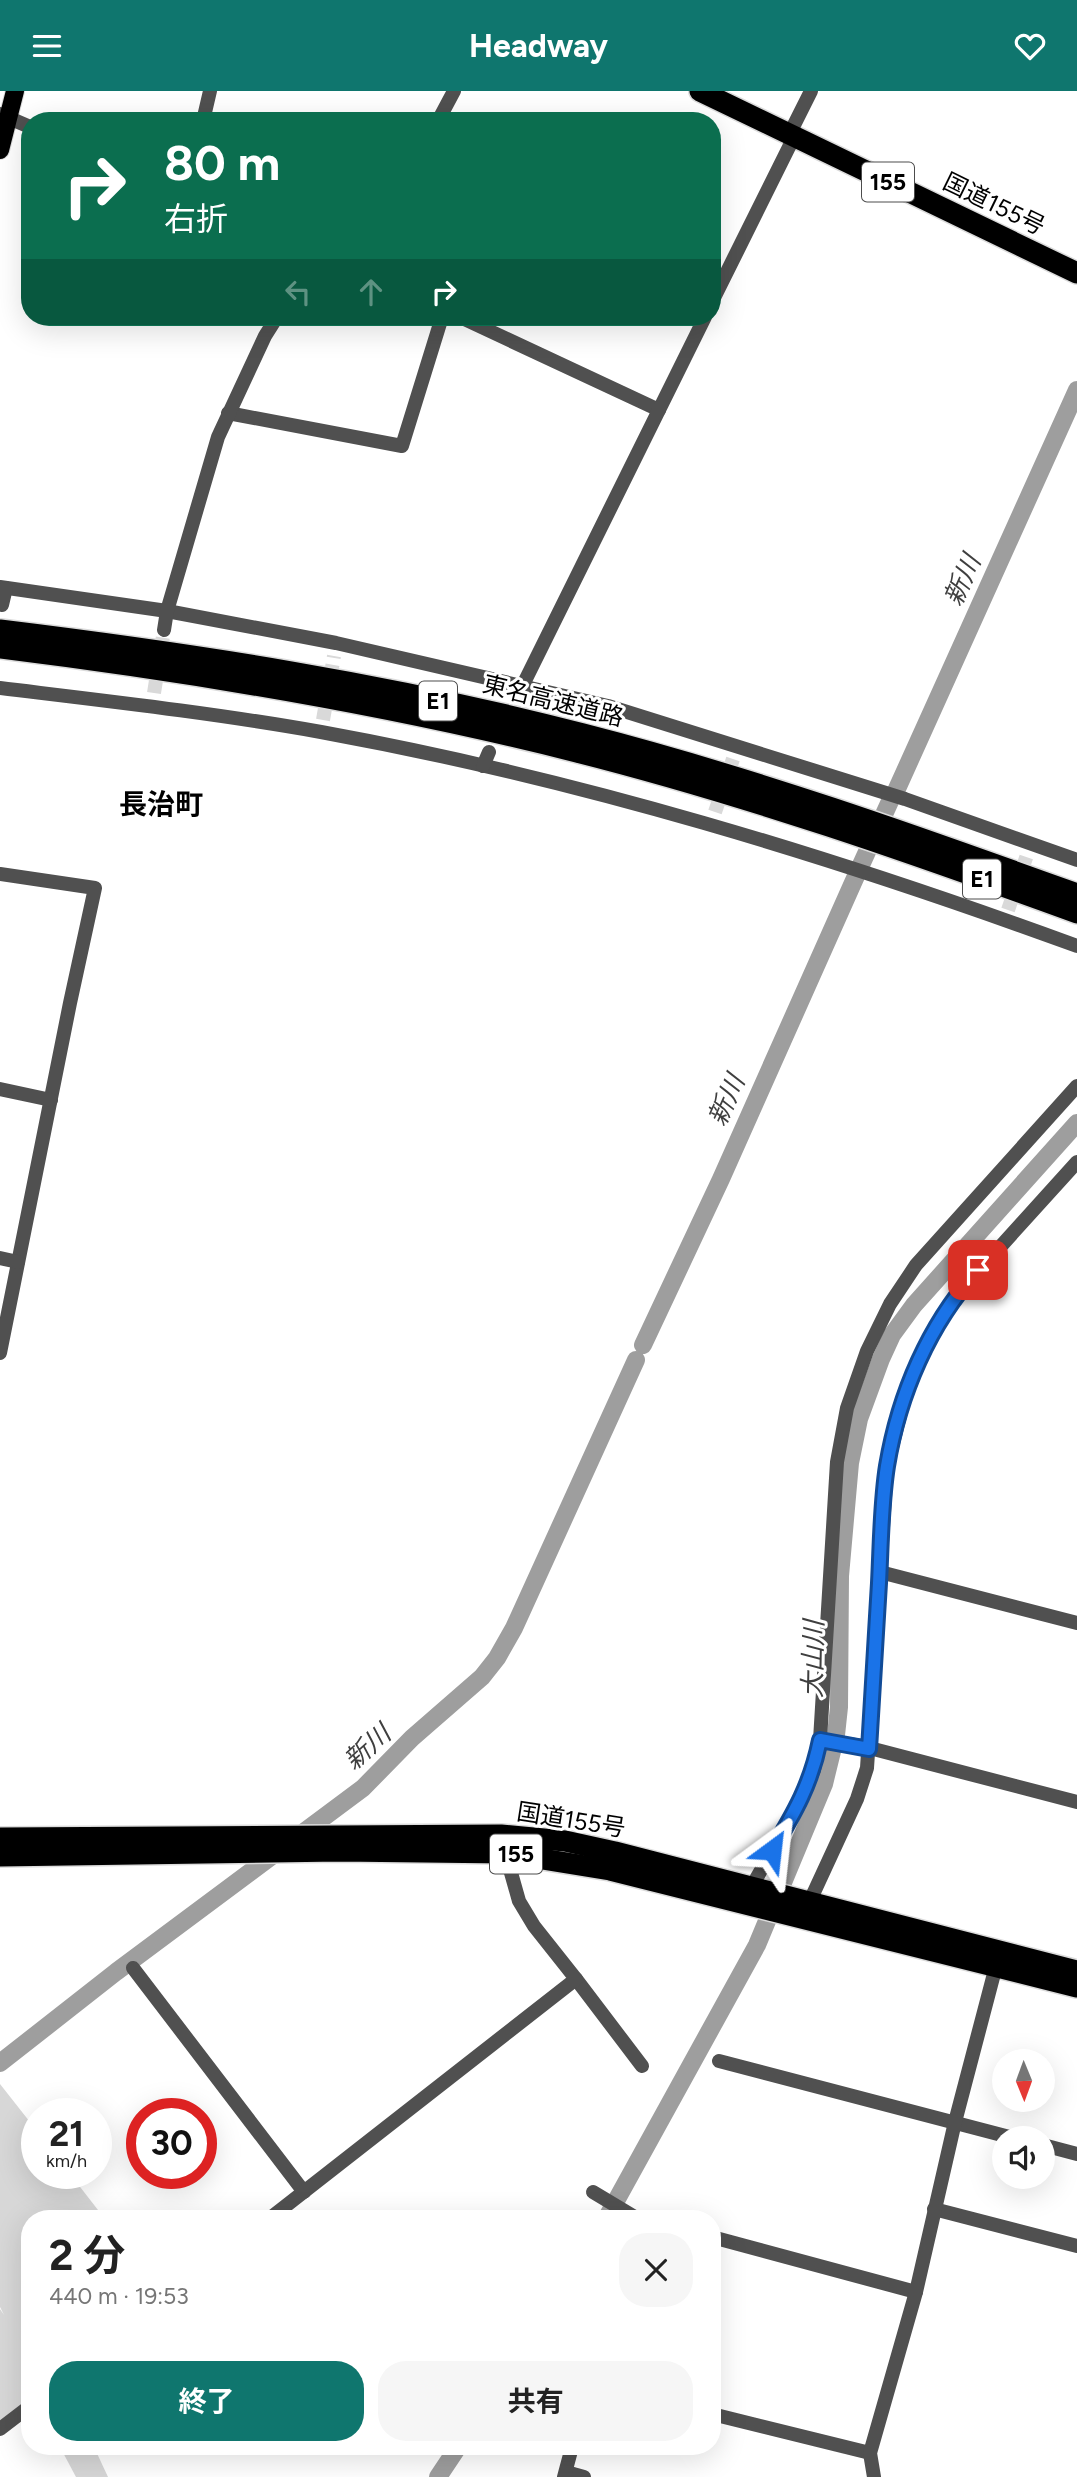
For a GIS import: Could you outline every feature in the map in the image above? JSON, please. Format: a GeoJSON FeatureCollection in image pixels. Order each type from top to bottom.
{"type":"FeatureCollection","features":[{"type":"Feature","properties":{"kind":"highway","name":"国道155号"},"geometry":{"type":"LineString","coordinates":[[699,91],[1077,274]]}},
{"type":"Feature","properties":{"kind":"highway","name":"東名高速道路"},"geometry":{"type":"LineString","coordinates":[[0,630],[254,665],[481,710],[581,733],[690,763],[863,828],[1077,894]]}},
{"type":"Feature","properties":{"kind":"highway","name":"東名高速道路"},"geometry":{"type":"LineString","coordinates":[[0,648],[147,667],[382,708],[578,753],[863,828]]}},
{"type":"Feature","properties":{"kind":"highway","name":"東名高速道路"},"geometry":{"type":"LineString","coordinates":[[891,837],[1077,913]]}},
{"type":"Feature","properties":{"kind":"highway","name":"国道155号"},"geometry":{"type":"LineString","coordinates":[[0,1856],[237,1853],[334,1836],[503,1844],[610,1870],[747,1895],[1077,1987]]}},
{"type":"Feature","properties":{"kind":"highway","name":"国道155号"},"geometry":{"type":"LineString","coordinates":[[0,1838],[281,1844],[503,1844]]}},
{"type":"Feature","properties":{"kind":"highway","name":"国道155号"},"geometry":{"type":"LineString","coordinates":[[804,1910],[1077,1971]]}},
{"type":"Feature","properties":{"kind":"main road"},"geometry":{"type":"LineString","coordinates":[[0,150],[4,116],[15,91]]}},
{"type":"Feature","properties":{"kind":"street"},"geometry":{"type":"LineString","coordinates":[[205,112],[210,91]]}},
{"type":"Feature","properties":{"kind":"street"},"geometry":{"type":"LineString","coordinates":[[443,112],[454,91]]}},
{"type":"Feature","properties":{"kind":"street"},"geometry":{"type":"LineString","coordinates":[[721,283],[811,91]]}},
{"type":"Feature","properties":{"kind":"street"},"geometry":{"type":"LineString","coordinates":[[4,116],[21,123]]}},
{"type":"Feature","properties":{"kind":"street"},"geometry":{"type":"LineString","coordinates":[[164,629],[202,489],[228,413],[272,326]]}},
{"type":"Feature","properties":{"kind":"street"},"geometry":{"type":"LineString","coordinates":[[228,413],[402,446],[439,326]]}},
{"type":"Feature","properties":{"kind":"street"},"geometry":{"type":"LineString","coordinates":[[479,326],[659,410]]}},
{"type":"Feature","properties":{"kind":"street"},"geometry":{"type":"LineString","coordinates":[[520,691],[701,326]]}},
{"type":"Feature","properties":{"kind":"street"},"geometry":{"type":"LineString","coordinates":[[2,605],[3,588],[167,611],[520,691],[608,706],[736,750],[905,799],[1029,849],[1077,860]]}},
{"type":"Feature","properties":{"kind":"street"},"geometry":{"type":"LineString","coordinates":[[0,688],[153,700],[321,726],[486,759],[713,818],[1006,915],[1077,946]]}},
{"type":"Feature","properties":{"kind":"street"},"geometry":{"type":"LineString","coordinates":[[0,874],[95,888],[0,1353]]}},
{"type":"Feature","properties":{"kind":"street"},"geometry":{"type":"LineString","coordinates":[[747,1895],[800,1801],[814,1770],[822,1740],[836,1462],[847,1408],[867,1351],[890,1304],[916,1265],[1077,1086]]}},
{"type":"Feature","properties":{"kind":"street"},"geometry":{"type":"LineString","coordinates":[[0,1089],[51,1100]]}},
{"type":"Feature","properties":{"kind":"street"},"geometry":{"type":"LineString","coordinates":[[804,1910],[857,1798],[867,1768],[866,1748],[887,1467],[907,1388],[935,1327],[962,1288],[1077,1162]]}},
{"type":"Feature","properties":{"kind":"street"},"geometry":{"type":"LineString","coordinates":[[0,1258],[18,1262]]}},
{"type":"Feature","properties":{"kind":"street"},"geometry":{"type":"LineString","coordinates":[[880,1572],[1077,1623]]}},
{"type":"Feature","properties":{"kind":"street"},"geometry":{"type":"LineString","coordinates":[[822,1740],[866,1748],[1077,1802]]}},
{"type":"Feature","properties":{"kind":"street"},"geometry":{"type":"LineString","coordinates":[[503,1844],[519,1901],[534,1926],[642,2066]]}},
{"type":"Feature","properties":{"kind":"street"},"geometry":{"type":"LineString","coordinates":[[874,2477],[870,2453],[916,2292],[955,2122],[996,1966]]}},
{"type":"Feature","properties":{"kind":"street"},"geometry":{"type":"LineString","coordinates":[[133,1968],[304,2192]]}},
{"type":"Feature","properties":{"kind":"street"},"geometry":{"type":"LineString","coordinates":[[281,2210],[576,1979]]}},
{"type":"Feature","properties":{"kind":"street"},"geometry":{"type":"LineString","coordinates":[[719,2061],[992,2132]]}},
{"type":"Feature","properties":{"kind":"street"},"geometry":{"type":"LineString","coordinates":[[1055,2148],[1077,2154]]}},
{"type":"Feature","properties":{"kind":"street"},"geometry":{"type":"LineString","coordinates":[[596,2194],[622,2210]]}},
{"type":"Feature","properties":{"kind":"street"},"geometry":{"type":"LineString","coordinates":[[934,2209],[1077,2246]]}},
{"type":"Feature","properties":{"kind":"street"},"geometry":{"type":"LineString","coordinates":[[721,2240],[916,2292]]}},
{"type":"Feature","properties":{"kind":"street"},"geometry":{"type":"LineString","coordinates":[[0,2429],[21,2413]]}},
{"type":"Feature","properties":{"kind":"street"},"geometry":{"type":"LineString","coordinates":[[721,2416],[870,2453]]}},
{"type":"Feature","properties":{"kind":"street"},"geometry":{"type":"LineString","coordinates":[[570,2455],[565,2475],[584,2477]]}},
{"type":"Feature","properties":{"kind":"shaded area"},"geometry":{"type":"Polygon","coordinates":[[[0,2084],[21,2111],[21,2189],[82,2189],[98,2210],[21,2210],[21,2404],[0,2421],[0,2309],[4,2315],[0,2307],[0,2084]]]}},
{"type":"Feature","properties":{"kind":"shaded area"},"geometry":{"type":"Polygon","coordinates":[[[64,2455],[98,2455],[108,2477],[76,2477],[64,2455]]]}},
{"type":"Feature","properties":{"kind":"waterway","name":"新川"},"geometry":{"type":"LineString","coordinates":[[896,791],[1077,390]]}},
{"type":"Feature","properties":{"kind":"waterway","name":"新川"},"geometry":{"type":"LineString","coordinates":[[861,865],[891,799]]}},
{"type":"Feature","properties":{"kind":"waterway","name":"新川"},"geometry":{"type":"LineString","coordinates":[[643,1345],[721,1179],[856,876]]}},
{"type":"Feature","properties":{"kind":"waterway","name":"大山川"},"geometry":{"type":"LineString","coordinates":[[611,2210],[757,1945],[824,1784],[836,1735],[839,1707],[840,1576],[850,1463],[859,1419],[881,1359],[892,1335],[914,1305],[1077,1123]]}},
{"type":"Feature","properties":{"kind":"waterway","name":"新川"},"geometry":{"type":"LineString","coordinates":[[0,2063],[116,1972],[363,1788],[412,1738],[482,1677],[497,1658],[514,1628],[636,1360]]}},
{"type":"Feature","properties":{"kind":"waterway","name":"大山川"},"geometry":{"type":"LineString","coordinates":[[438,2477],[453,2455]]}},
{"type":"Feature","properties":{"kind":"tunnel"},"geometry":{"type":"LineString","coordinates":[[154,693],[164,630]]}},
{"type":"Feature","properties":{"kind":"tunnel"},"geometry":{"type":"LineString","coordinates":[[323,720],[334,656]]}},
{"type":"Feature","properties":{"kind":"tunnel"},"geometry":{"type":"LineString","coordinates":[[715,812],[734,756]]}},
{"type":"Feature","properties":{"kind":"tunnel"},"geometry":{"type":"LineString","coordinates":[[1008,910],[1027,855]]}},
{"type":"Feature","properties":{"kind":"district","name":"長治町"},"geometry":{"type":"Point","coordinates":[161,804]}},
{"type":"Feature","properties":{"kind":"route"},"geometry":{"type":"LineString","coordinates":[[772,1850],[814,1770],[820,1740],[869,1749],[882,1521],[893,1437],[907,1388],[935,1327],[978,1270]]}}]}
